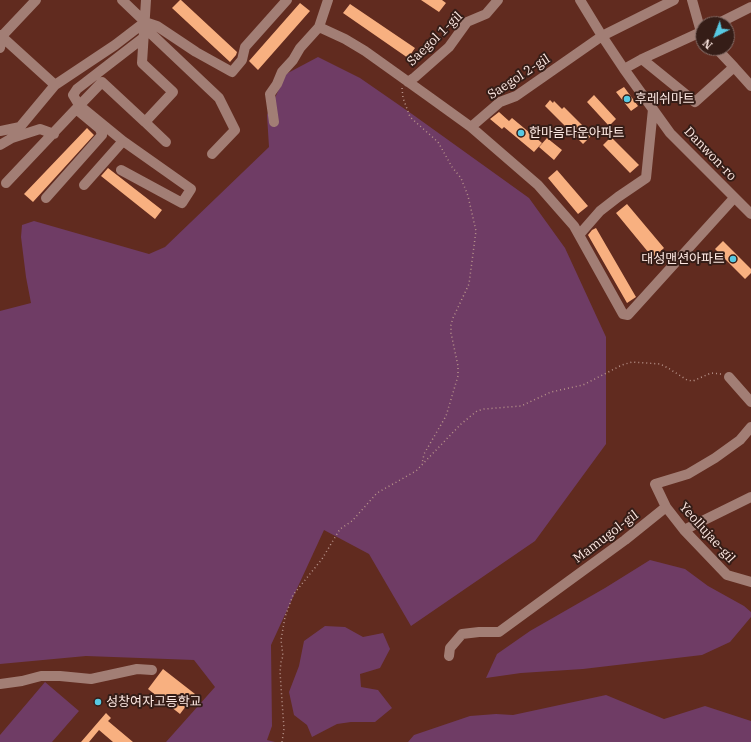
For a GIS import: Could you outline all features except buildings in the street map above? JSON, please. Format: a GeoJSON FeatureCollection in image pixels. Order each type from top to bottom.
{"type":"FeatureCollection","features":[{"type":"Feature","properties":{"kind":"street"},"geometry":{"type":"LineString","coordinates":[[0,48],[1,36],[36,0]]}},
{"type":"Feature","properties":{"kind":"street"},"geometry":{"type":"LineString","coordinates":[[122,0],[218,98],[235,130],[212,154]]}},
{"type":"Feature","properties":{"kind":"street"},"geometry":{"type":"LineString","coordinates":[[145,122],[173,92],[142,63],[146,0]]}},
{"type":"Feature","properties":{"kind":"street"},"geometry":{"type":"LineString","coordinates":[[0,131],[20,127],[55,85],[145,25],[157,26],[196,52],[232,72],[242,60],[245,47],[287,0]]}},
{"type":"Feature","properties":{"kind":"street"},"geometry":{"type":"LineString","coordinates":[[274,122],[270,94],[277,84],[282,72],[293,60],[300,48],[319,27],[328,0]]}},
{"type":"Feature","properties":{"kind":"street","name":"Saegol 1-gil"},"geometry":{"type":"LineString","coordinates":[[408,82],[449,47],[467,22],[486,14],[498,0]]}},
{"type":"Feature","properties":{"kind":"street","name":"Saegol 2-gil"},"geometry":{"type":"LineString","coordinates":[[471,127],[500,102],[516,96],[602,36],[674,0]]}},
{"type":"Feature","properties":{"kind":"street"},"geometry":{"type":"LineString","coordinates":[[692,0],[697,16]]}},
{"type":"Feature","properties":{"kind":"street","name":"Danwon-ro"},"geometry":{"type":"LineString","coordinates":[[583,1],[602,36],[670,132],[751,214]]}},
{"type":"Feature","properties":{"kind":"street"},"geometry":{"type":"LineString","coordinates":[[734,16],[751,7]]}},
{"type":"Feature","properties":{"kind":"street"},"geometry":{"type":"LineString","coordinates":[[319,27],[366,51],[471,127],[538,185],[574,226],[623,314],[628,315],[734,198]]}},
{"type":"Feature","properties":{"kind":"street"},"geometry":{"type":"LineString","coordinates":[[1,36],[55,85]]}},
{"type":"Feature","properties":{"kind":"street"},"geometry":{"type":"LineString","coordinates":[[624,69],[642,59],[695,36]]}},
{"type":"Feature","properties":{"kind":"street"},"geometry":{"type":"LineString","coordinates":[[46,198],[102,135],[100,130],[77,107],[73,95],[77,89],[143,38]]}},
{"type":"Feature","properties":{"kind":"street"},"geometry":{"type":"LineString","coordinates":[[724,56],[751,86]]}},
{"type":"Feature","properties":{"kind":"street"},"geometry":{"type":"LineString","coordinates":[[642,59],[695,102],[734,67]]}},
{"type":"Feature","properties":{"kind":"street"},"geometry":{"type":"LineString","coordinates":[[6,183],[102,82],[166,142]]}},
{"type":"Feature","properties":{"kind":"street"},"geometry":{"type":"LineString","coordinates":[[77,107],[191,188],[182,203],[121,170]]}},
{"type":"Feature","properties":{"kind":"street"},"geometry":{"type":"LineString","coordinates":[[579,235],[600,211],[618,196],[646,178],[653,109]]}},
{"type":"Feature","properties":{"kind":"street"},"geometry":{"type":"LineString","coordinates":[[0,145],[12,138],[40,130],[54,134]]}},
{"type":"Feature","properties":{"kind":"street"},"geometry":{"type":"LineString","coordinates":[[84,185],[123,140]]}},
{"type":"Feature","properties":{"kind":"street"},"geometry":{"type":"LineString","coordinates":[[729,377],[751,402]]}},
{"type":"Feature","properties":{"kind":"street"},"geometry":{"type":"LineString","coordinates":[[666,507],[655,484],[688,474],[716,458],[740,440],[751,427]]}},
{"type":"Feature","properties":{"kind":"street"},"geometry":{"type":"LineString","coordinates":[[684,530],[751,497]]}},
{"type":"Feature","properties":{"kind":"street","name":"Yeollujae-gil"},"geometry":{"type":"LineString","coordinates":[[666,507],[684,530],[727,575],[751,582]]}},
{"type":"Feature","properties":{"kind":"street","name":"Mamugol-gil"},"geometry":{"type":"LineString","coordinates":[[449,656],[450,648],[462,634],[499,632],[625,540],[666,507]]}},
{"type":"Feature","properties":{"kind":"street"},"geometry":{"type":"LineString","coordinates":[[0,684],[41,676],[91,679],[136,669],[152,670]]}},
{"type":"Feature","properties":{"kind":"path"},"geometry":{"type":"LineString","coordinates":[[408,82],[402,88],[403,98],[410,117],[438,142],[452,167],[461,178],[468,196],[476,231],[469,284],[451,325],[451,333],[458,366],[458,376],[446,416],[424,454],[422,464]]}},
{"type":"Feature","properties":{"kind":"path"},"geometry":{"type":"LineString","coordinates":[[282,742],[284,729],[280,672],[283,656],[281,640],[285,617],[293,595],[322,558],[340,529],[352,521],[377,493],[416,471],[461,424],[476,411],[521,406],[551,392],[583,385],[622,365],[632,362],[660,364],[687,380],[693,381],[711,373],[729,377]]}},
{"type":"Feature","properties":{"kind":"shaded area"},"geometry":{"type":"Polygon","coordinates":[[[318,57],[360,78],[529,198],[565,248],[606,337],[606,444],[535,541],[411,626],[369,554],[324,530],[271,645],[272,726],[267,740],[275,742],[166,742],[215,687],[194,660],[86,656],[0,664],[0,311],[31,303],[21,237],[22,225],[34,221],[149,254],[165,247],[269,147],[267,115],[286,74],[318,57]]]}},
{"type":"Feature","properties":{"kind":"shaded area"},"geometry":{"type":"Polygon","coordinates":[[[650,560],[685,569],[708,586],[744,606],[751,612],[751,617],[730,642],[702,655],[583,669],[521,673],[486,678],[497,654],[530,631],[650,560]]]}},
{"type":"Feature","properties":{"kind":"shaded area"},"geometry":{"type":"Polygon","coordinates":[[[325,626],[345,627],[363,637],[383,633],[390,649],[380,668],[360,674],[361,687],[378,690],[392,708],[375,722],[351,722],[337,724],[312,737],[307,725],[294,715],[289,692],[299,666],[304,641],[325,626]]]}},
{"type":"Feature","properties":{"kind":"shaded area"},"geometry":{"type":"Polygon","coordinates":[[[45,682],[79,711],[52,742],[0,742],[0,735],[45,682]]]}},
{"type":"Feature","properties":{"kind":"shaded area"},"geometry":{"type":"Polygon","coordinates":[[[606,695],[664,719],[705,706],[751,721],[751,742],[408,742],[414,735],[470,716],[496,714],[513,715],[606,695]]]}},
{"type":"Feature","properties":{"kind":"place","name":"후레쉬마트"},"geometry":{"type":"Point","coordinates":[627,99]}},
{"type":"Feature","properties":{"kind":"place","name":"한마음타운아파트"},"geometry":{"type":"Point","coordinates":[521,133]}},
{"type":"Feature","properties":{"kind":"place","name":"대성맨션아파트"},"geometry":{"type":"Point","coordinates":[733,259]}},
{"type":"Feature","properties":{"kind":"place","name":"성창여자고등학교"},"geometry":{"type":"Point","coordinates":[98,702]}}]}
